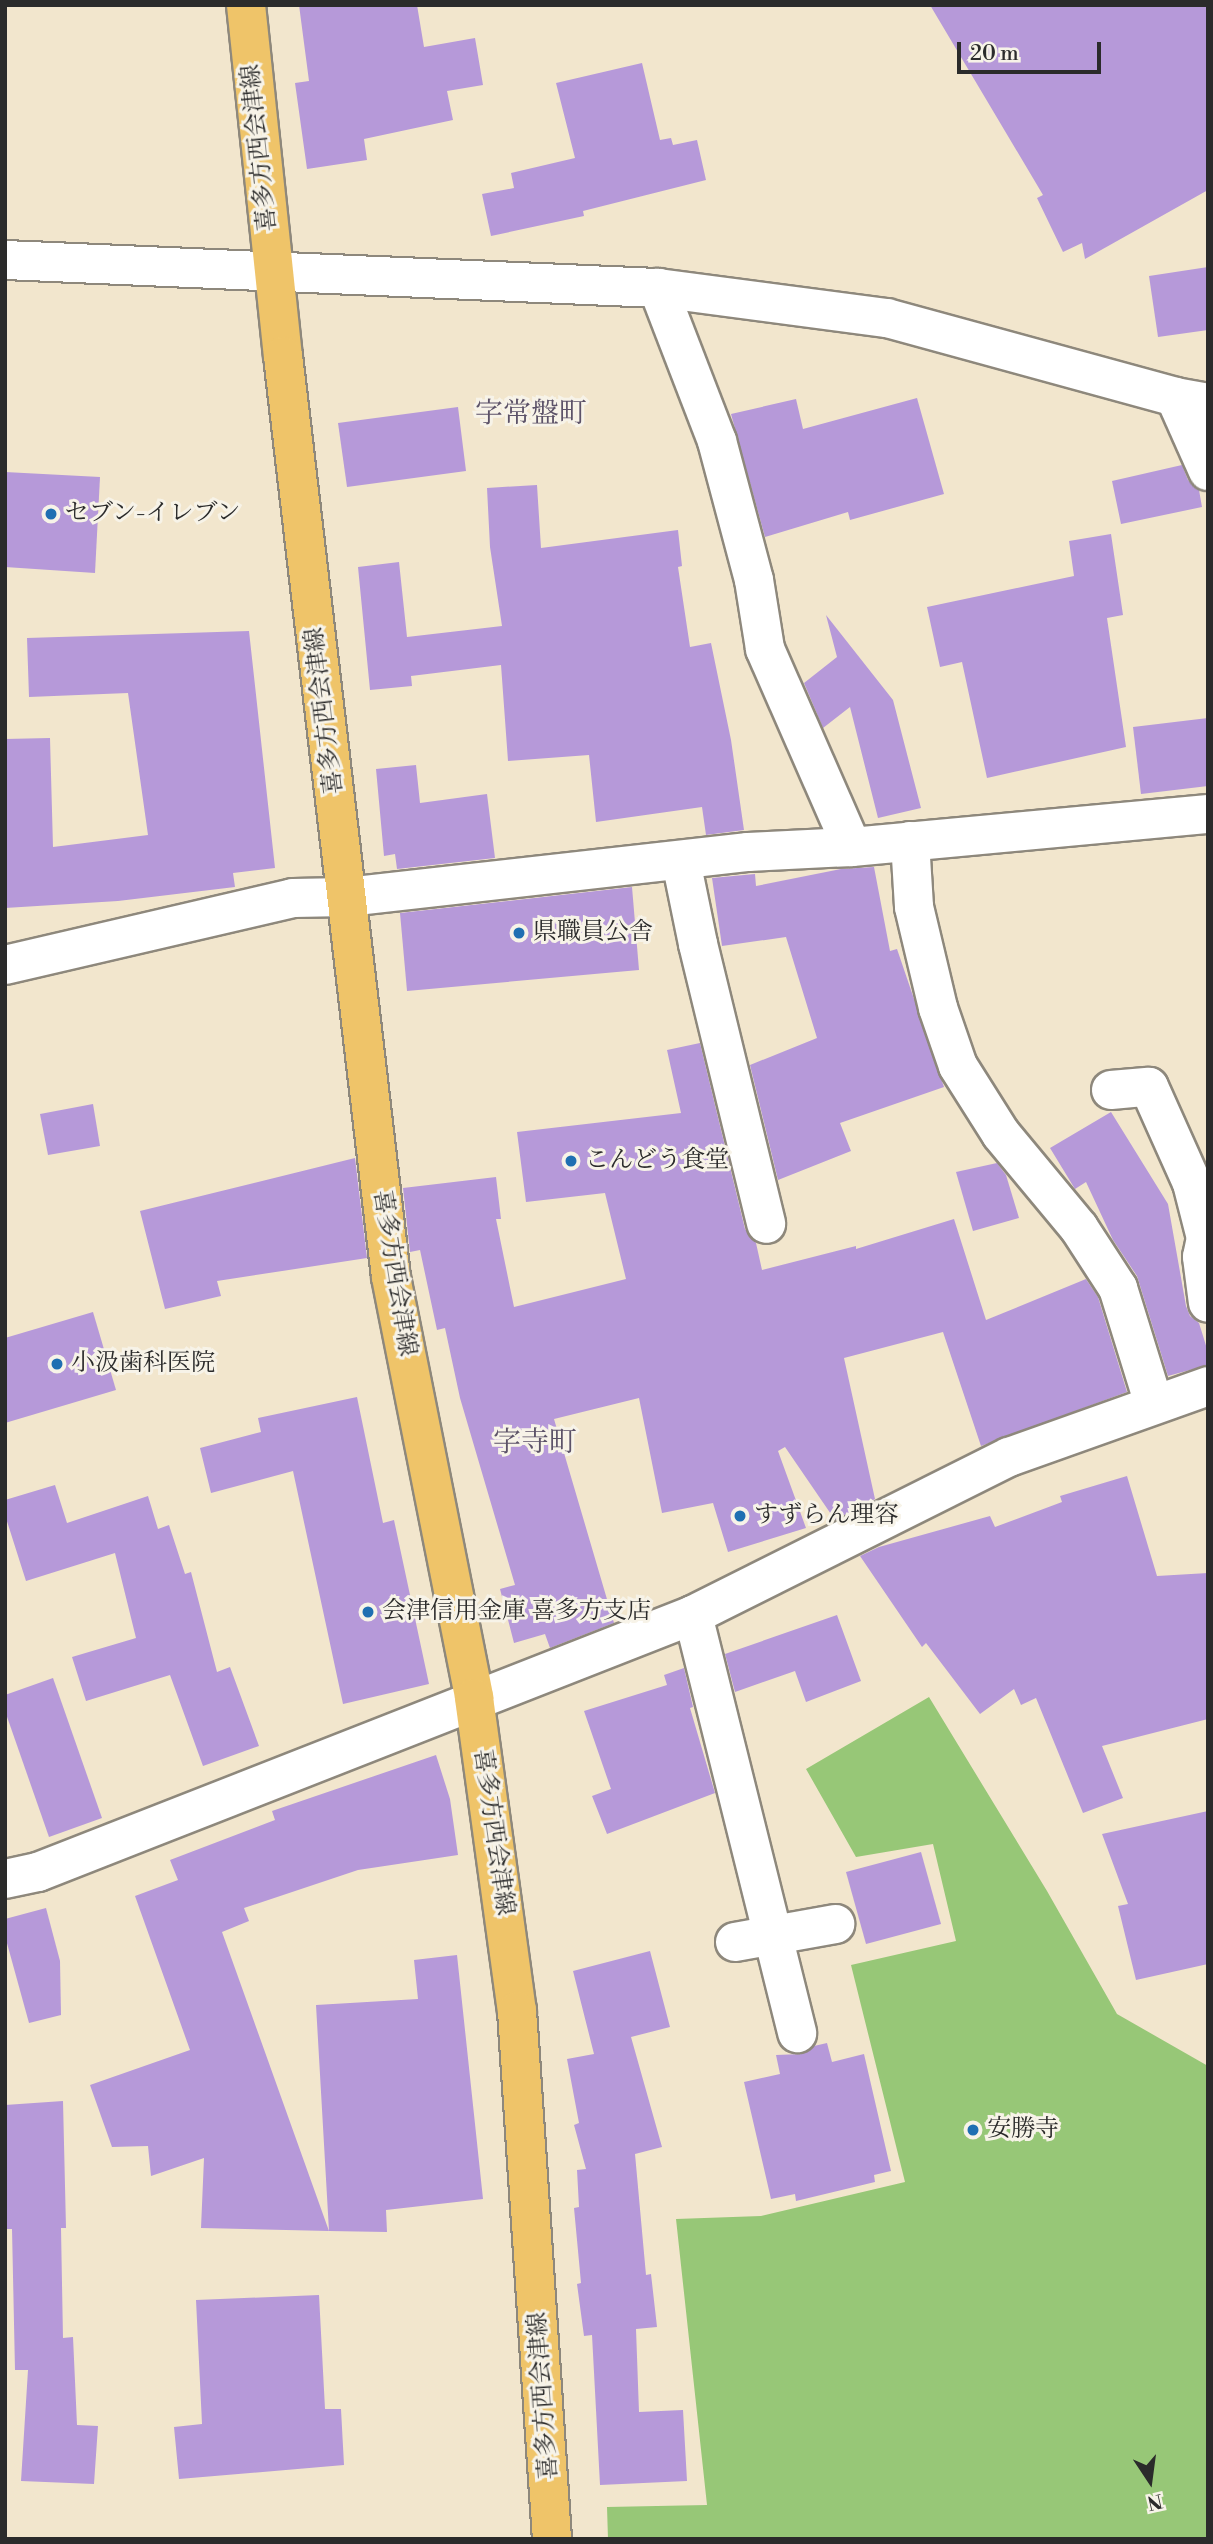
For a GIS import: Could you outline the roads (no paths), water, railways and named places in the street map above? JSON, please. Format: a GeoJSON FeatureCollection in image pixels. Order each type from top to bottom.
{"type":"FeatureCollection","features":[{"type":"Feature","properties":{"kind":"main road","name":"喜多方西会津線"},"geometry":{"type":"LineString","coordinates":[[246,5],[273,274],[391,1277],[474,1699],[517,2011],[552,2539]]}},
{"type":"Feature","properties":{"kind":"street"},"geometry":{"type":"LineString","coordinates":[[5,260],[273,274],[658,288],[887,318],[1191,400],[1208,471]]}},
{"type":"Feature","properties":{"kind":"street"},"geometry":{"type":"LineString","coordinates":[[658,288],[717,441],[754,580],[765,649],[852,847]]}},
{"type":"Feature","properties":{"kind":"street"},"geometry":{"type":"LineString","coordinates":[[5,965],[293,898],[347,897],[748,852],[852,847],[1208,814]]}},
{"type":"Feature","properties":{"kind":"street"},"geometry":{"type":"LineString","coordinates":[[909,841],[914,907],[938,1008],[958,1066],[1001,1133],[1079,1228],[1118,1288],[1154,1404]]}},
{"type":"Feature","properties":{"kind":"street"},"geometry":{"type":"LineString","coordinates":[[681,861],[698,944],[766,1224]]}},
{"type":"Feature","properties":{"kind":"street"},"geometry":{"type":"LineString","coordinates":[[1111,1090],[1149,1087],[1192,1182],[1206,1238],[1202,1257],[1208,1303]]}},
{"type":"Feature","properties":{"kind":"street"},"geometry":{"type":"LineString","coordinates":[[5,1880],[38,1872],[693,1615],[1009,1457],[1208,1386]]}},
{"type":"Feature","properties":{"kind":"street"},"geometry":{"type":"LineString","coordinates":[[693,1615],[797,2033]]}},
{"type":"Feature","properties":{"kind":"street"},"geometry":{"type":"LineString","coordinates":[[735,1942],[835,1924]]}},
{"type":"Feature","properties":{"kind":"place","name":"セブン-イレブン"},"geometry":{"type":"Point","coordinates":[51,514]}},
{"type":"Feature","properties":{"kind":"place","name":"県職員公舎"},"geometry":{"type":"Point","coordinates":[519,933]}},
{"type":"Feature","properties":{"kind":"place","name":"こんどう食堂"},"geometry":{"type":"Point","coordinates":[571,1161]}},
{"type":"Feature","properties":{"kind":"place","name":"小汲歯科医院"},"geometry":{"type":"Point","coordinates":[57,1364]}},
{"type":"Feature","properties":{"kind":"place","name":"すずらん理容"},"geometry":{"type":"Point","coordinates":[740,1516]}},
{"type":"Feature","properties":{"kind":"place","name":"会津信用金庫 喜多方支店"},"geometry":{"type":"Point","coordinates":[368,1612]}},
{"type":"Feature","properties":{"kind":"place","name":"安勝寺"},"geometry":{"type":"Point","coordinates":[973,2130]}},
{"type":"Feature","properties":{"kind":"district","name":"字常盤町"},"geometry":{"type":"Point","coordinates":[531,414]}},
{"type":"Feature","properties":{"kind":"district","name":"字寺町"},"geometry":{"type":"Point","coordinates":[535,1443]}}]}
